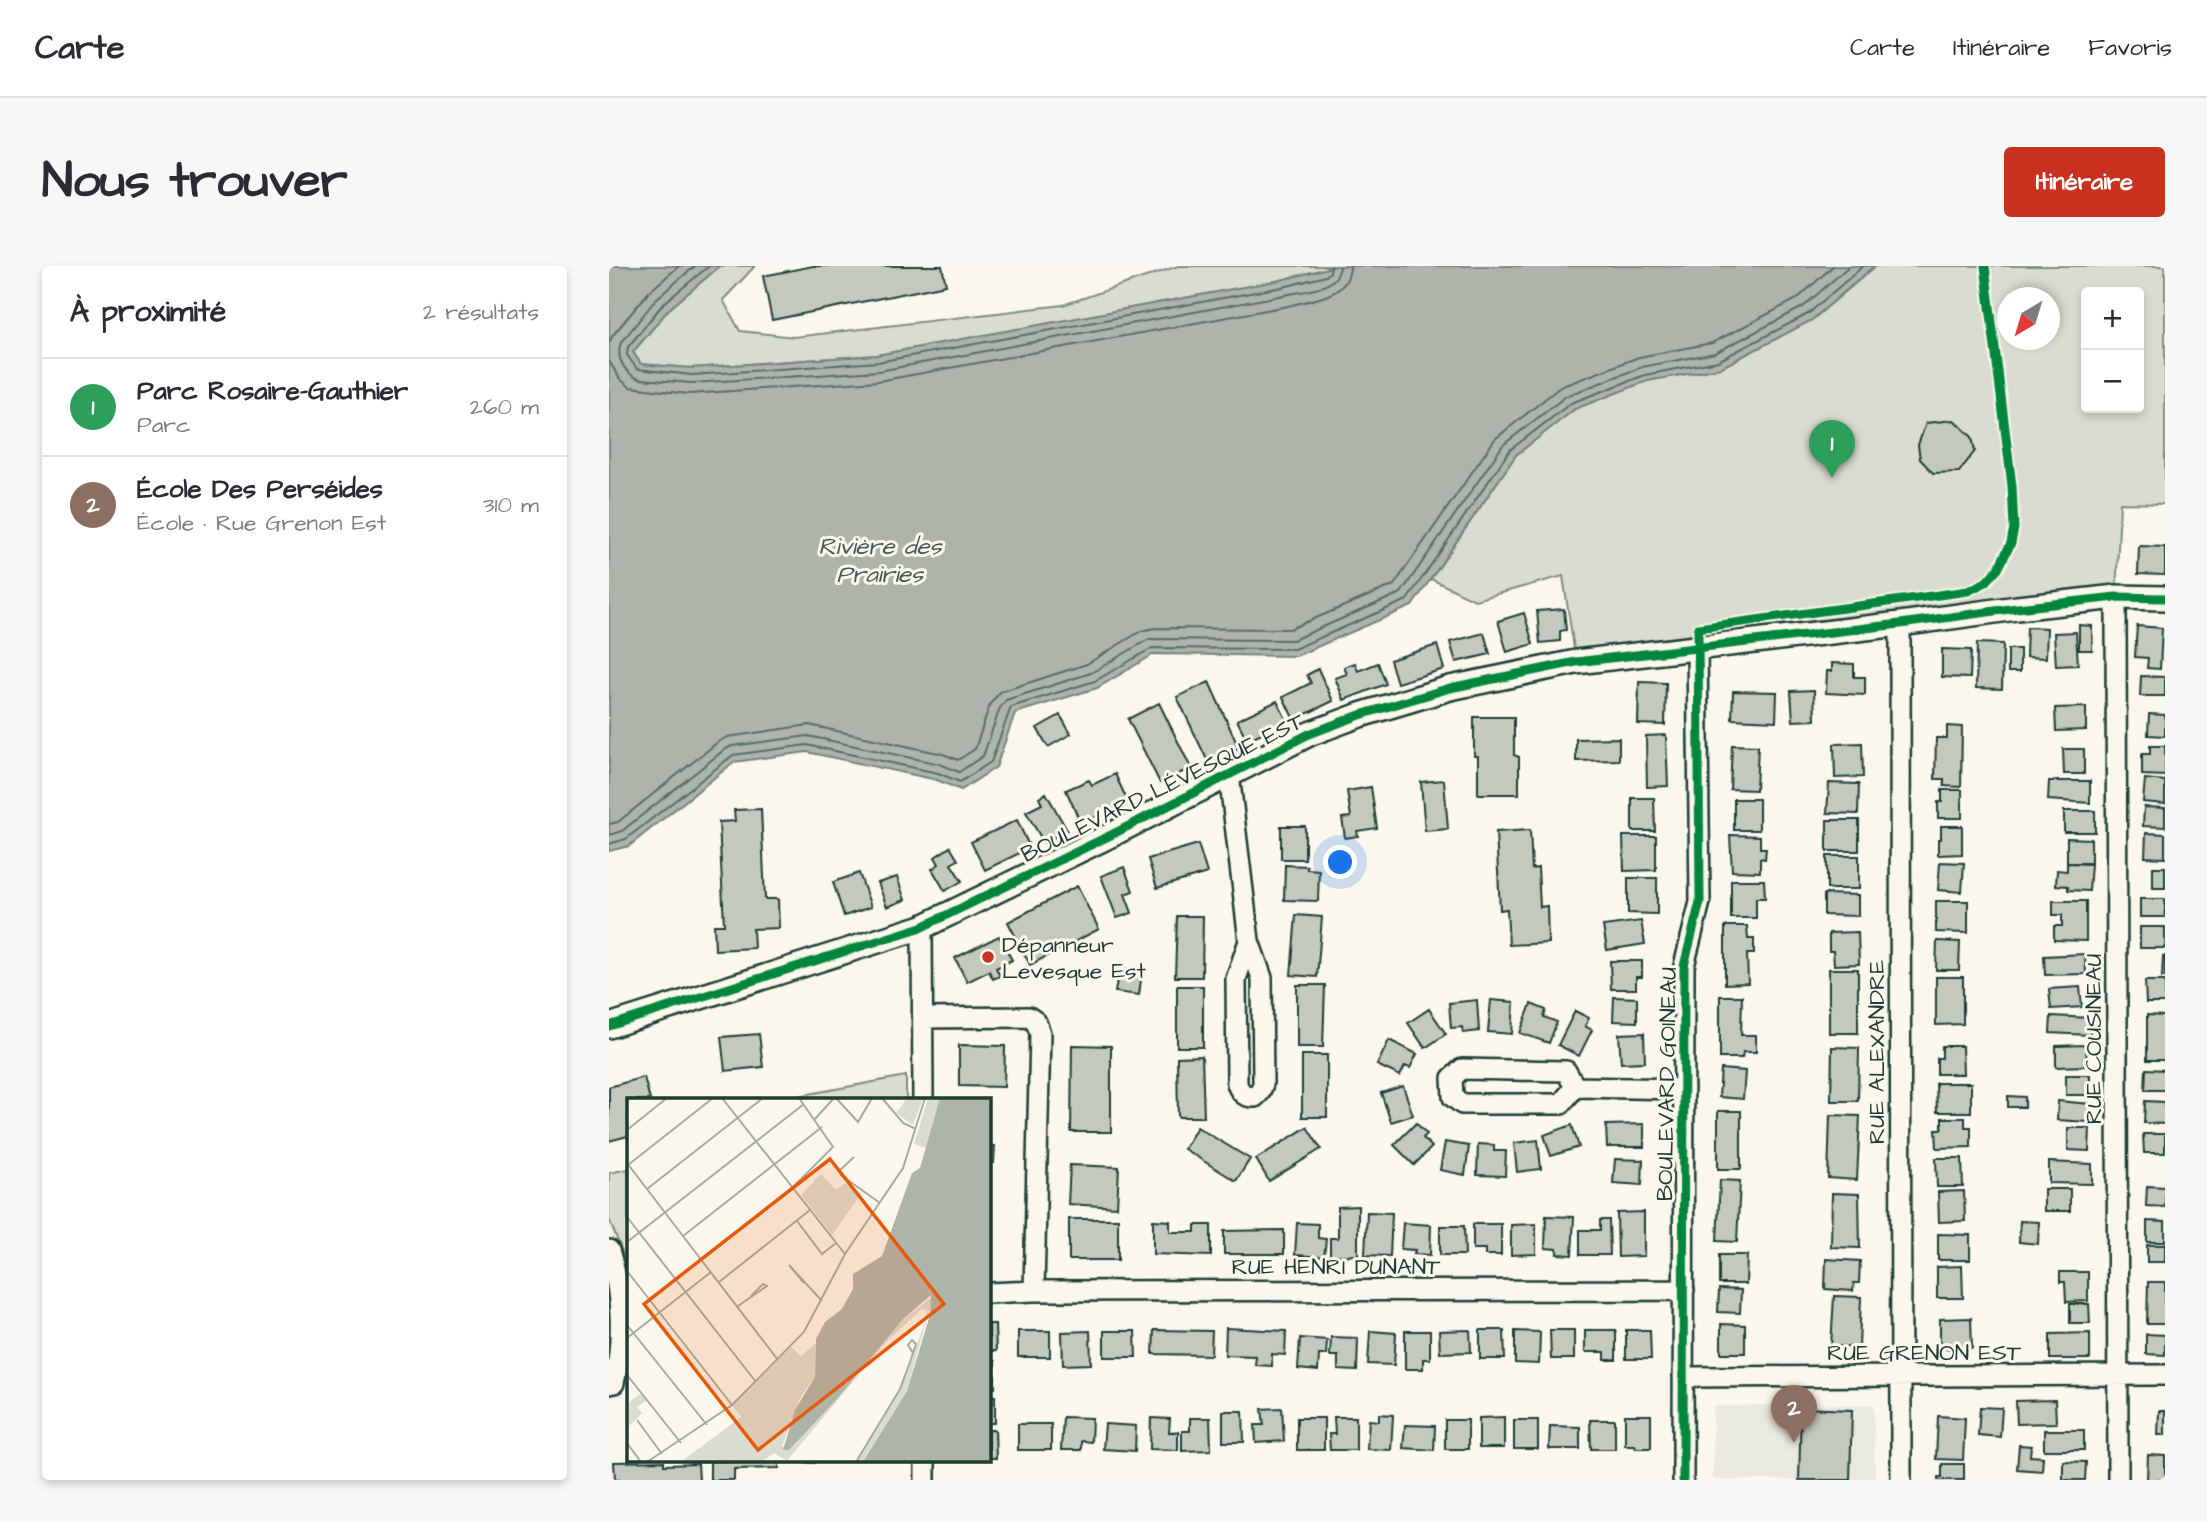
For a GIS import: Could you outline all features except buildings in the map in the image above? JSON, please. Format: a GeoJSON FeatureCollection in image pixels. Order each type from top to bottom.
{"type":"FeatureCollection","features":[{"type":"Feature","properties":{"kind":"street","name":"BOULEVARD LÉVESQUE EST"},"geometry":{"type":"LineString","coordinates":[[609,1026],[922,927],[1309,734],[1360,715],[1450,688],[1576,662],[2116,597],[2165,598]]}},
{"type":"Feature","properties":{"kind":"street","name":"RUE COUSINEAU"},"geometry":{"type":"LineString","coordinates":[[2116,597],[2118,1480]]}},
{"type":"Feature","properties":{"kind":"street","name":"RUE ALEXANDRE"},"geometry":{"type":"LineString","coordinates":[[1900,624],[1901,1480]]}},
{"type":"Feature","properties":{"kind":"street","name":"BOULEVARD GOINEAU"},"geometry":{"type":"LineString","coordinates":[[1683,1480],[1684,966],[1700,902],[1697,648]]}},
{"type":"Feature","properties":{"kind":"street"},"geometry":{"type":"LineString","coordinates":[[1229,774],[1249,941],[1262,978],[1263,1084],[1260,1093],[1255,1097],[1247,1097],[1240,1092],[1237,1084],[1235,979],[1249,941]]}},
{"type":"Feature","properties":{"kind":"street"},"geometry":{"type":"LineString","coordinates":[[922,927],[923,1098]]}},
{"type":"Feature","properties":{"kind":"street"},"geometry":{"type":"LineString","coordinates":[[923,1018],[1029,1017],[1037,1022],[1040,1033],[1034,1291]]}},
{"type":"Feature","properties":{"kind":"street"},"geometry":{"type":"LineString","coordinates":[[1462,1069],[1566,1071],[1575,1087],[1561,1104],[1462,1104],[1453,1097],[1452,1078],[1462,1069]]}},
{"type":"Feature","properties":{"kind":"street"},"geometry":{"type":"LineString","coordinates":[[1575,1087],[1684,1089]]}},
{"type":"Feature","properties":{"kind":"street"},"geometry":{"type":"LineString","coordinates":[[609,1250],[619,1297],[620,1357],[614,1383],[609,1384]]}},
{"type":"Feature","properties":{"kind":"street","name":"RUE HENRI DUNANT"},"geometry":{"type":"LineString","coordinates":[[991,1293],[1683,1290]]}},
{"type":"Feature","properties":{"kind":"street","name":"RUE GRENON EST"},"geometry":{"type":"LineString","coordinates":[[1683,1377],[2165,1375]]}},
{"type":"Feature","properties":{"kind":"street"},"geometry":{"type":"LineString","coordinates":[[925,1462],[925,1480]]}},
{"type":"Feature","properties":{"kind":"shaded area"},"geometry":{"type":"Polygon","coordinates":[[[720,266],[755,266],[723,300],[740,331],[794,337],[1063,305],[1178,266],[1336,266],[1281,280],[877,355],[691,368],[641,364],[633,352],[668,310],[720,266]]]}},
{"type":"Feature","properties":{"kind":"shaded area"},"geometry":{"type":"Polygon","coordinates":[[[1876,266],[2165,266],[2165,504],[2120,503],[2116,597],[1576,662],[1563,576],[1475,600],[1431,579],[1516,455],[1575,408],[1647,381],[1720,368],[1812,320],[1876,266]]]}},
{"type":"Feature","properties":{"kind":"shaded area"},"geometry":{"type":"Polygon","coordinates":[[[906,1076],[906,1098],[787,1098],[906,1076]]]}},
{"type":"Feature","properties":{"kind":"shaded area"},"geometry":{"type":"Polygon","coordinates":[[[627,1169],[627,1272],[625,1259],[609,1219],[609,1173],[627,1169]]]}},
{"type":"Feature","properties":{"kind":"shaded area"},"geometry":{"type":"Polygon","coordinates":[[[1874,1404],[1875,1480],[1713,1480],[1713,1406],[1874,1404]]]}},
{"type":"Feature","properties":{"kind":"water","name":"Rivière des Prairies"},"geometry":{"type":"Polygon","coordinates":[[[609,266],[720,266],[668,310],[633,352],[641,364],[691,368],[877,355],[1281,280],[1336,266],[1874,266],[1812,320],[1720,368],[1647,381],[1575,409],[1516,455],[1412,606],[1296,656],[1154,654],[1097,688],[1015,713],[996,767],[961,790],[937,780],[807,752],[734,762],[629,846],[609,851],[609,266]]]}},
{"type":"Feature","properties":{"kind":"cycle path"},"geometry":{"type":"LineString","coordinates":[[1683,1480],[1684,966],[1700,902],[1698,628],[1968,591],[1986,582],[1998,569],[2011,543],[2014,528],[2012,486],[1985,266]]}},
{"type":"Feature","properties":{"kind":"cycle path"},"geometry":{"type":"LineString","coordinates":[[609,1026],[922,927],[1309,734],[1360,715],[1450,688],[1576,662],[2116,597],[2165,598]]}},
{"type":"Feature","properties":{"kind":"place","name":"Parc Rosaire-Gauthier"},"geometry":{"type":"Point","coordinates":[1832,478]}},
{"type":"Feature","properties":{"kind":"place","name":"Dépanneur Levesque Est"},"geometry":{"type":"Point","coordinates":[988,957]}},
{"type":"Feature","properties":{"kind":"place","name":"École Des Perséides"},"geometry":{"type":"Point","coordinates":[1794,1443]}}]}
